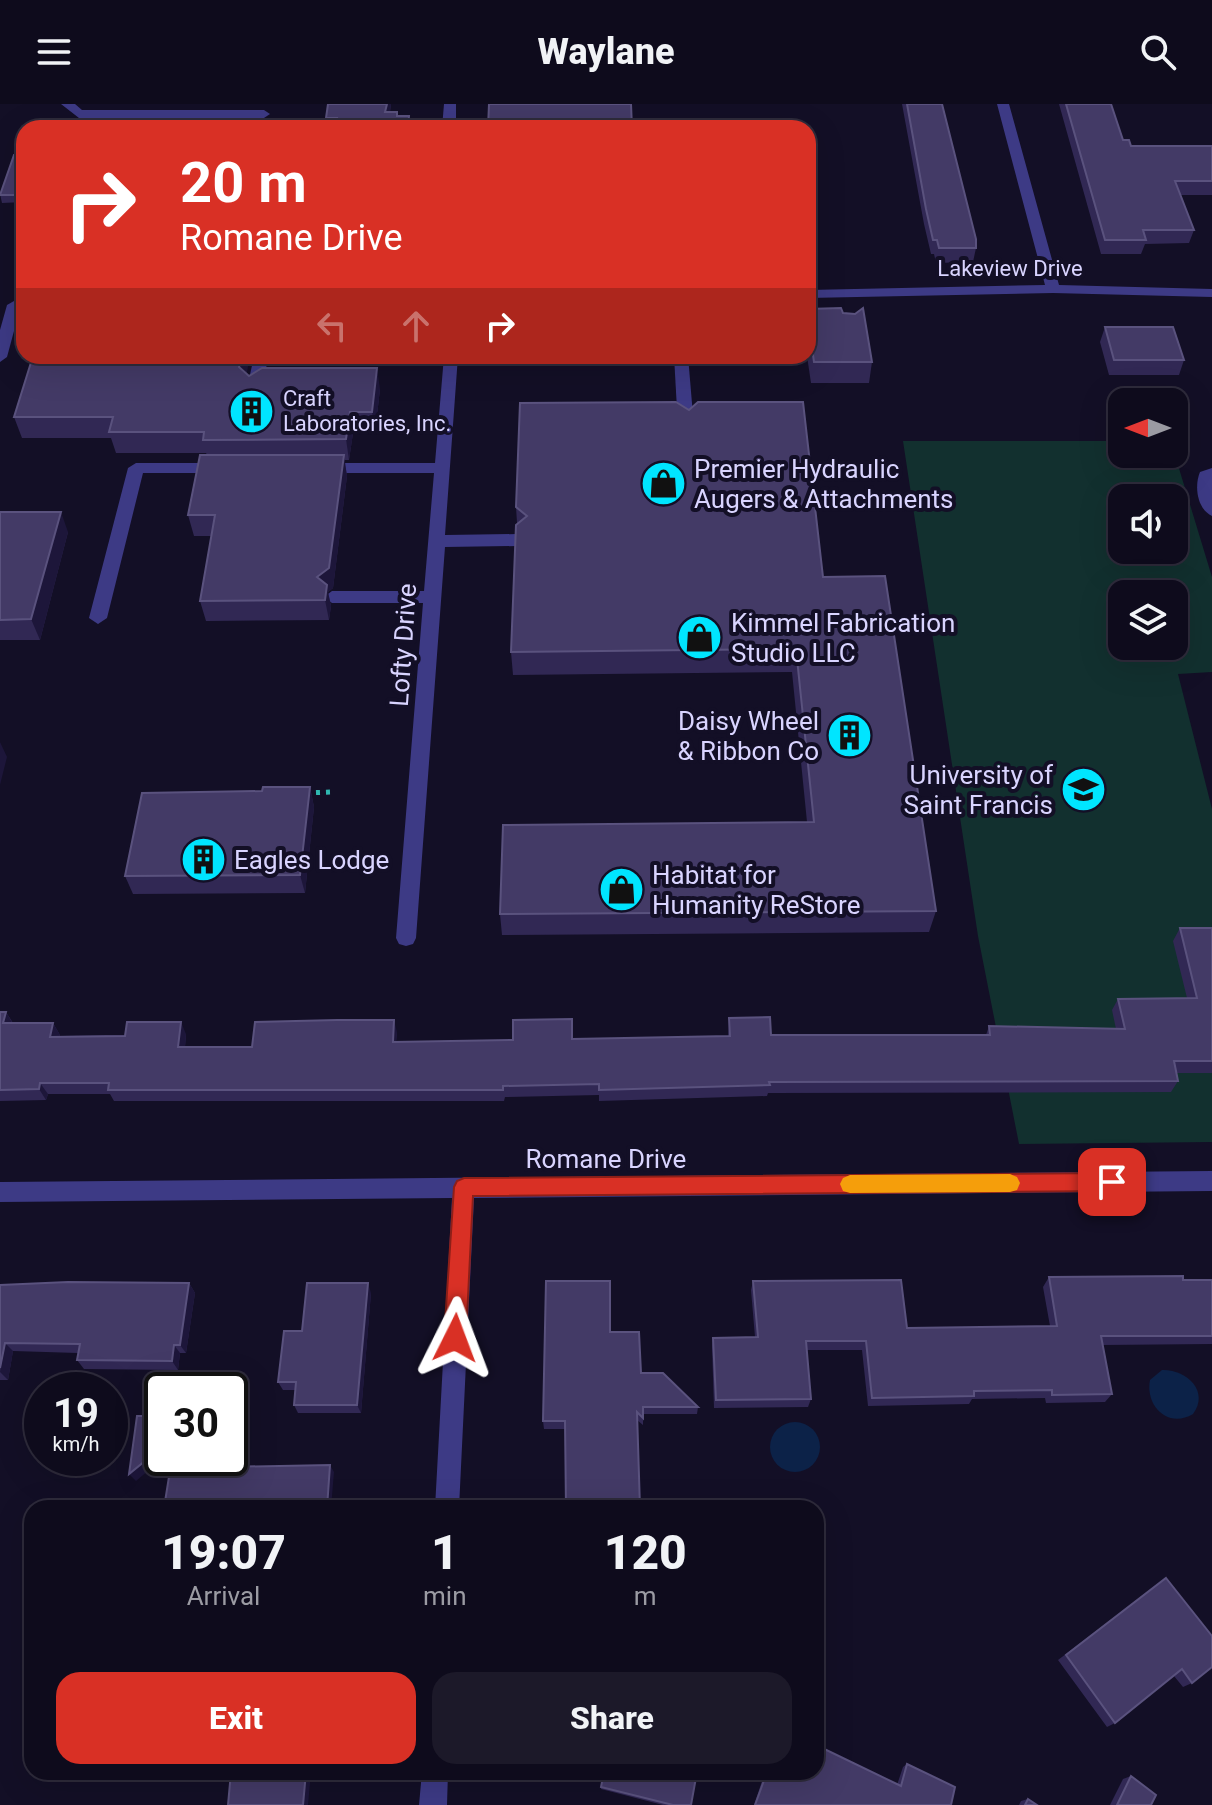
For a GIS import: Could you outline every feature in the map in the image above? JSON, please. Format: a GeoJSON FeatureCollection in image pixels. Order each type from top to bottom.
{"type":"FeatureCollection","features":[{"type":"Feature","properties":{"kind":"street"},"geometry":{"type":"LineString","coordinates":[[67,104],[79,114],[263,115]]}},
{"type":"Feature","properties":{"kind":"street"},"geometry":{"type":"LineString","coordinates":[[1003,104],[1053,289]]}},
{"type":"Feature","properties":{"kind":"street","name":"Lakeview Drive"},"geometry":{"type":"LineString","coordinates":[[816,295],[842,300],[1053,289],[1212,293]]}},
{"type":"Feature","properties":{"kind":"street"},"geometry":{"type":"LineString","coordinates":[[0,357],[13,305]]}},
{"type":"Feature","properties":{"kind":"street"},"geometry":{"type":"LineString","coordinates":[[255,389],[260,364]]}},
{"type":"Feature","properties":{"kind":"street","name":"Lofty Drive"},"geometry":{"type":"LineString","coordinates":[[406,938],[450,364]]}},
{"type":"Feature","properties":{"kind":"street"},"geometry":{"type":"LineString","coordinates":[[682,364],[686,427]]}},
{"type":"Feature","properties":{"kind":"street"},"geometry":{"type":"LineString","coordinates":[[98,618],[136,468],[243,468]]}},
{"type":"Feature","properties":{"kind":"street"},"geometry":{"type":"LineString","coordinates":[[304,468],[442,468]]}},
{"type":"Feature","properties":{"kind":"street"},"geometry":{"type":"LineString","coordinates":[[1212,473],[1206,476],[1204,488],[1212,510]]}},
{"type":"Feature","properties":{"kind":"street"},"geometry":{"type":"LineString","coordinates":[[437,541],[517,540]]}},
{"type":"Feature","properties":{"kind":"street"},"geometry":{"type":"LineString","coordinates":[[332,597],[432,597]]}},
{"type":"Feature","properties":{"kind":"street","name":"Romane Drive"},"geometry":{"type":"LineString","coordinates":[[0,1192],[1212,1181]]}},
{"type":"Feature","properties":{"kind":"street"},"geometry":{"type":"LineString","coordinates":[[447,1500],[464,1187]]}},
{"type":"Feature","properties":{"kind":"street"},"geometry":{"type":"LineString","coordinates":[[433,1805],[435,1780]]}},
{"type":"Feature","properties":{"kind":"path"},"geometry":{"type":"LineString","coordinates":[[299,793],[331,792]]}},
{"type":"Feature","properties":{"kind":"green space","name":"University of Saint Francis"},"geometry":{"type":"Polygon","coordinates":[[[903,441],[1108,441],[1108,468],[1179,468],[1184,484],[1108,484],[1108,564],[1188,564],[1188,498],[1212,577],[1212,672],[1178,674],[1212,809],[1212,1142],[1019,1144],[978,936],[903,441]]]}},
{"type":"Feature","properties":{"kind":"water"},"geometry":{"type":"Polygon","coordinates":[[[1162,1370],[1179,1373],[1193,1383],[1199,1397],[1193,1414],[1175,1419],[1167,1417],[1155,1406],[1149,1390],[1150,1380],[1162,1370]]]}},
{"type":"Feature","properties":{"kind":"water"},"geometry":{"type":"Polygon","coordinates":[[[795,1422],[813,1429],[820,1447],[813,1465],[795,1472],[777,1465],[770,1447],[777,1429],[795,1422]]]}},
{"type":"Feature","properties":{"kind":"building"},"geometry":{"type":"Polygon","coordinates":[[[328,104],[387,104],[385,112],[409,116],[409,120],[326,118],[328,104]]]}},
{"type":"Feature","properties":{"kind":"building"},"geometry":{"type":"Polygon","coordinates":[[[489,104],[631,104],[632,120],[488,120],[489,104]]]}},
{"type":"Feature","properties":{"kind":"building"},"geometry":{"type":"Polygon","coordinates":[[[907,104],[942,104],[976,248],[939,248],[937,240],[933,240],[907,104]]]}},
{"type":"Feature","properties":{"kind":"building"},"geometry":{"type":"Polygon","coordinates":[[[1066,104],[1111,104],[1123,140],[1129,140],[1131,146],[1212,146],[1212,181],[1175,181],[1194,230],[1143,230],[1146,240],[1105,240],[1066,104]]]}},
{"type":"Feature","properties":{"kind":"building"},"geometry":{"type":"Polygon","coordinates":[[[14,155],[16,155],[16,195],[0,195],[14,155]]]}},
{"type":"Feature","properties":{"kind":"building"},"geometry":{"type":"Polygon","coordinates":[[[841,308],[843,313],[855,314],[863,308],[872,362],[816,362],[816,309],[841,308]]]}},
{"type":"Feature","properties":{"kind":"building"},"geometry":{"type":"Polygon","coordinates":[[[1105,327],[1173,327],[1184,360],[1114,360],[1105,327]]]}},
{"type":"Feature","properties":{"kind":"building","name":"Craft Laboratories, Inc."},"geometry":{"type":"Polygon","coordinates":[[[31,364],[240,364],[239,367],[249,376],[262,368],[377,368],[372,412],[350,412],[346,439],[203,440],[204,432],[109,432],[113,417],[14,417],[31,364]]]}},
{"type":"Feature","properties":{"kind":"building"},"geometry":{"type":"Polygon","coordinates":[[[676,402],[689,410],[698,402],[803,402],[823,577],[885,576],[936,911],[500,914],[503,825],[814,822],[796,649],[511,652],[516,525],[527,516],[516,507],[520,403],[676,402]]]}},
{"type":"Feature","properties":{"kind":"building"},"geometry":{"type":"Polygon","coordinates":[[[200,455],[344,455],[329,568],[317,577],[327,585],[325,600],[200,601],[215,515],[188,515],[200,455]]]}},
{"type":"Feature","properties":{"kind":"building"},"geometry":{"type":"Polygon","coordinates":[[[0,512],[61,512],[31,619],[0,620],[0,512]]]}},
{"type":"Feature","properties":{"kind":"building","name":"Eagles Lodge"},"geometry":{"type":"Polygon","coordinates":[[[263,787],[310,787],[300,875],[125,876],[142,793],[262,791],[263,787]]]}},
{"type":"Feature","properties":{"kind":"building"},"geometry":{"type":"Polygon","coordinates":[[[1180,928],[1212,928],[1212,1061],[1174,1061],[1178,1081],[769,1082],[770,1085],[599,1090],[599,1084],[503,1086],[503,1090],[108,1090],[109,1083],[40,1083],[39,1089],[0,1090],[0,1012],[6,1012],[3,1023],[53,1023],[50,1037],[125,1036],[127,1022],[181,1022],[178,1047],[252,1047],[255,1022],[337,1020],[394,1020],[393,1042],[513,1040],[513,1020],[572,1019],[572,1039],[730,1036],[729,1018],[770,1017],[771,1035],[990,1035],[989,1026],[1125,1029],[1118,999],[1197,998],[1180,928]]]}},
{"type":"Feature","properties":{"kind":"building"},"geometry":{"type":"Polygon","coordinates":[[[1183,1276],[1183,1280],[1212,1280],[1212,1336],[1101,1336],[1112,1394],[1052,1395],[1052,1390],[974,1391],[974,1396],[872,1398],[866,1341],[806,1341],[811,1399],[716,1400],[713,1338],[758,1337],[753,1281],[901,1280],[907,1328],[1057,1326],[1049,1277],[1183,1276]]]}},
{"type":"Feature","properties":{"kind":"building"},"geometry":{"type":"Polygon","coordinates":[[[546,1281],[610,1281],[610,1332],[639,1332],[641,1373],[663,1373],[698,1407],[643,1407],[643,1418],[637,1412],[640,1500],[566,1500],[565,1421],[543,1421],[546,1281]]]}},
{"type":"Feature","properties":{"kind":"building"},"geometry":{"type":"Polygon","coordinates":[[[189,1283],[180,1345],[174,1345],[172,1361],[77,1360],[80,1344],[5,1343],[0,1368],[0,1285],[189,1283]]]}},
{"type":"Feature","properties":{"kind":"building"},"geometry":{"type":"Polygon","coordinates":[[[307,1283],[368,1283],[357,1405],[294,1405],[296,1382],[278,1382],[284,1331],[302,1331],[307,1283]]]}},
{"type":"Feature","properties":{"kind":"building"},"geometry":{"type":"Polygon","coordinates":[[[137,1416],[144,1416],[144,1462],[129,1474],[137,1416]]]}},
{"type":"Feature","properties":{"kind":"building"},"geometry":{"type":"Polygon","coordinates":[[[330,1465],[328,1500],[165,1500],[169,1476],[248,1476],[248,1467],[330,1465]]]}},
{"type":"Feature","properties":{"kind":"building"},"geometry":{"type":"Polygon","coordinates":[[[1166,1578],[1212,1636],[1212,1667],[1192,1683],[1182,1669],[1115,1723],[1066,1655],[1166,1578]]]}},
{"type":"Feature","properties":{"kind":"building"},"geometry":{"type":"Polygon","coordinates":[[[824,1749],[901,1786],[907,1764],[955,1787],[951,1805],[755,1805],[764,1780],[824,1780],[824,1749]]]}},
{"type":"Feature","properties":{"kind":"building"},"geometry":{"type":"Polygon","coordinates":[[[1131,1776],[1156,1795],[1151,1805],[1117,1805],[1131,1776]]]}},
{"type":"Feature","properties":{"kind":"building"},"geometry":{"type":"Polygon","coordinates":[[[230,1780],[305,1780],[303,1805],[228,1805],[230,1780]]]}},
{"type":"Feature","properties":{"kind":"building"},"geometry":{"type":"Polygon","coordinates":[[[602,1780],[696,1780],[691,1805],[673,1805],[601,1787],[602,1780]]]}},
{"type":"Feature","properties":{"kind":"slow traffic"},"geometry":{"type":"LineString","coordinates":[[850,1184],[1010,1183]]}},
{"type":"Feature","properties":{"kind":"place","name":"Craft Laboratories, Inc."},"geometry":{"type":"Point","coordinates":[252,411]}},
{"type":"Feature","properties":{"kind":"place","name":"Premier Hydraulic Augers & Attachments"},"geometry":{"type":"Point","coordinates":[663,484]}},
{"type":"Feature","properties":{"kind":"place","name":"Kimmel Fabrication Studio LLC"},"geometry":{"type":"Point","coordinates":[700,638]}},
{"type":"Feature","properties":{"kind":"place","name":"Daisy Wheel & Ribbon Co"},"geometry":{"type":"Point","coordinates":[850,736]}},
{"type":"Feature","properties":{"kind":"place","name":"University of Saint Francis"},"geometry":{"type":"Point","coordinates":[1084,790]}},
{"type":"Feature","properties":{"kind":"place","name":"Eagles Lodge"},"geometry":{"type":"Point","coordinates":[203,860]}},
{"type":"Feature","properties":{"kind":"place","name":"Habitat for Humanity ReStore"},"geometry":{"type":"Point","coordinates":[621,890]}},
{"type":"Feature","properties":{"kind":"route"},"geometry":{"type":"LineString","coordinates":[[455,1338],[464,1187],[1112,1182]]}}]}
